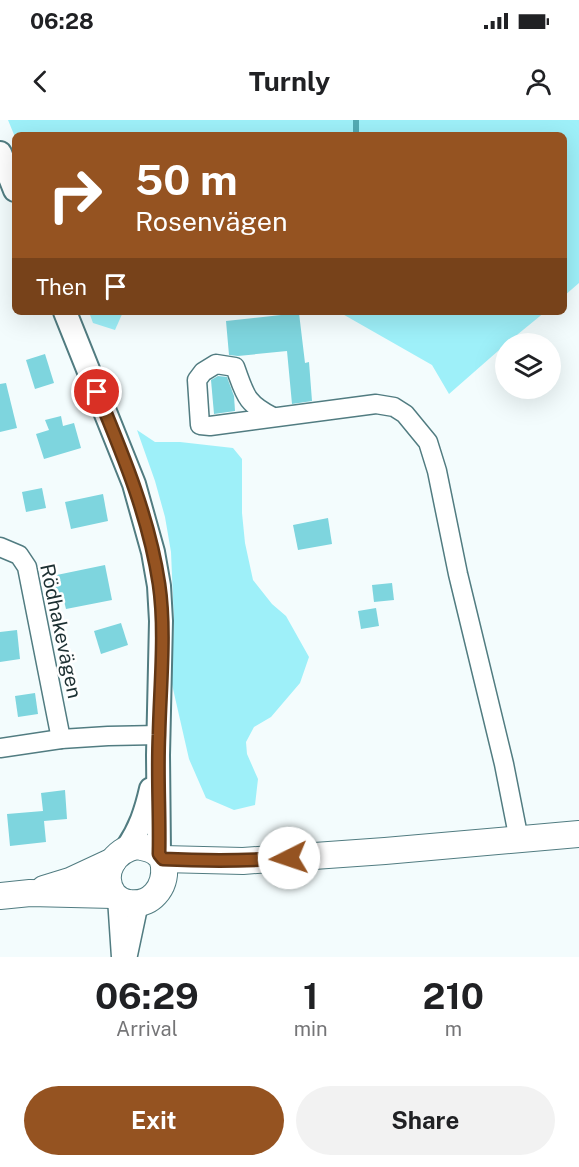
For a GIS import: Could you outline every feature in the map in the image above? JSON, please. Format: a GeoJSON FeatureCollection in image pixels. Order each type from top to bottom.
{"type":"FeatureCollection","features":[{"type":"Feature","properties":{"kind":"main road"},"geometry":{"type":"LineString","coordinates":[[30,893],[70,881],[137,846],[151,849],[161,856],[243,861],[579,834]]}},
{"type":"Feature","properties":{"kind":"main road"},"geometry":{"type":"LineString","coordinates":[[120,854],[108,877],[123,899]]}},
{"type":"Feature","properties":{"kind":"main road"},"geometry":{"type":"LineString","coordinates":[[161,856],[164,871],[162,885]]}},
{"type":"Feature","properties":{"kind":"main road"},"geometry":{"type":"LineString","coordinates":[[0,896],[30,893],[149,900],[162,885],[243,861]]}},
{"type":"Feature","properties":{"kind":"street"},"geometry":{"type":"LineString","coordinates":[[0,153],[12,183]]}},
{"type":"Feature","properties":{"kind":"street"},"geometry":{"type":"LineString","coordinates":[[65,315],[134,484],[153,552],[159,586],[161,621],[158,745],[161,856]]}},
{"type":"Feature","properties":{"kind":"street"},"geometry":{"type":"LineString","coordinates":[[273,417],[259,411],[243,393],[235,367],[216,364],[203,372],[197,380],[200,425],[210,426],[376,404],[394,407],[405,414],[428,442],[437,471],[473,642],[504,764],[519,840]]}},
{"type":"Feature","properties":{"kind":"street","name":"Rödhakevägen"},"geometry":{"type":"LineString","coordinates":[[0,547],[19,555],[27,567],[61,739]]}},
{"type":"Feature","properties":{"kind":"street"},"geometry":{"type":"LineString","coordinates":[[0,748],[108,735],[158,745]]}},
{"type":"Feature","properties":{"kind":"street"},"geometry":{"type":"LineString","coordinates":[[120,854],[137,833],[145,815],[158,745]]}},
{"type":"Feature","properties":{"kind":"street"},"geometry":{"type":"LineString","coordinates":[[121,957],[123,899]]}},
{"type":"Feature","properties":{"kind":"street"},"geometry":{"type":"LineString","coordinates":[[123,899],[127,957]]}},
{"type":"Feature","properties":{"kind":"shaded area"},"geometry":{"type":"Polygon","coordinates":[[[8,120],[579,120],[579,283],[567,293],[567,132],[13,132],[8,120]]]}},
{"type":"Feature","properties":{"kind":"shaded area"},"geometry":{"type":"Polygon","coordinates":[[[90,315],[122,315],[115,330],[93,323],[90,315]]]}},
{"type":"Feature","properties":{"kind":"shaded area"},"geometry":{"type":"Polygon","coordinates":[[[344,315],[541,315],[519,333],[495,333],[495,354],[449,394],[432,365],[344,315]]]}},
{"type":"Feature","properties":{"kind":"shaded area"},"geometry":{"type":"Polygon","coordinates":[[[137,430],[155,442],[180,442],[233,448],[242,459],[242,513],[245,543],[253,580],[272,604],[286,616],[309,657],[300,683],[271,717],[254,727],[246,742],[247,754],[258,779],[255,805],[234,810],[206,798],[189,759],[171,680],[174,622],[171,552],[165,517],[155,481],[137,430]]]}},
{"type":"Feature","properties":{"kind":"building"},"geometry":{"type":"Polygon","coordinates":[[[299,315],[305,363],[309,362],[312,401],[292,404],[287,351],[229,355],[226,321],[299,315]]]}},
{"type":"Feature","properties":{"kind":"building"},"geometry":{"type":"Polygon","coordinates":[[[45,354],[54,383],[35,389],[26,360],[45,354]]]}},
{"type":"Feature","properties":{"kind":"building"},"geometry":{"type":"Polygon","coordinates":[[[218,376],[227,377],[234,396],[235,411],[214,414],[211,380],[218,376]]]}},
{"type":"Feature","properties":{"kind":"building"},"geometry":{"type":"Polygon","coordinates":[[[6,383],[17,428],[0,432],[0,384],[6,383]]]}},
{"type":"Feature","properties":{"kind":"building"},"geometry":{"type":"Polygon","coordinates":[[[61,416],[63,426],[74,423],[81,448],[44,459],[36,434],[49,430],[45,420],[61,416]]]}},
{"type":"Feature","properties":{"kind":"building"},"geometry":{"type":"Polygon","coordinates":[[[42,488],[46,508],[26,512],[22,492],[42,488]]]}},
{"type":"Feature","properties":{"kind":"building"},"geometry":{"type":"Polygon","coordinates":[[[103,494],[108,521],[71,529],[65,502],[103,494]]]}},
{"type":"Feature","properties":{"kind":"building"},"geometry":{"type":"Polygon","coordinates":[[[328,518],[332,544],[298,550],[293,525],[328,518]]]}},
{"type":"Feature","properties":{"kind":"building"},"geometry":{"type":"Polygon","coordinates":[[[105,565],[112,600],[66,609],[64,601],[52,603],[47,577],[105,565]]]}},
{"type":"Feature","properties":{"kind":"building"},"geometry":{"type":"Polygon","coordinates":[[[392,583],[394,600],[374,602],[372,585],[392,583]]]}},
{"type":"Feature","properties":{"kind":"building"},"geometry":{"type":"Polygon","coordinates":[[[376,608],[379,626],[361,629],[358,611],[376,608]]]}},
{"type":"Feature","properties":{"kind":"building"},"geometry":{"type":"Polygon","coordinates":[[[121,623],[128,645],[101,654],[94,631],[121,623]]]}},
{"type":"Feature","properties":{"kind":"building"},"geometry":{"type":"Polygon","coordinates":[[[17,630],[20,659],[0,662],[0,632],[17,630]]]}},
{"type":"Feature","properties":{"kind":"building"},"geometry":{"type":"Polygon","coordinates":[[[35,693],[38,714],[18,717],[15,696],[35,693]]]}},
{"type":"Feature","properties":{"kind":"building"},"geometry":{"type":"Polygon","coordinates":[[[65,790],[67,819],[44,821],[46,842],[10,846],[7,814],[43,811],[41,793],[65,790]]]}},
{"type":"Feature","properties":{"kind":"waterway"},"geometry":{"type":"LineString","coordinates":[[356,120],[356,132]]}},
{"type":"Feature","properties":{"kind":"route"},"geometry":{"type":"LineString","coordinates":[[97,392],[140,501],[159,586],[161,621],[158,755],[159,854],[163,859],[193,860],[243,861],[289,858]]}}]}
